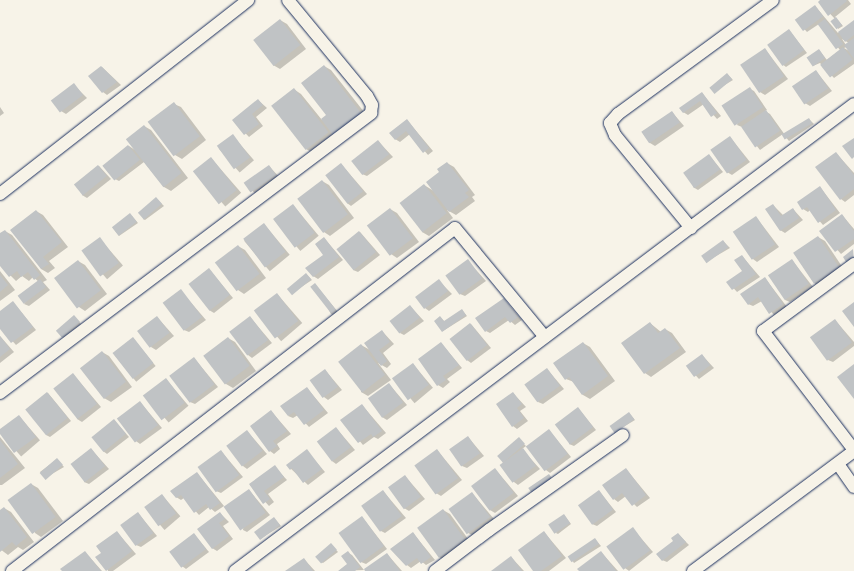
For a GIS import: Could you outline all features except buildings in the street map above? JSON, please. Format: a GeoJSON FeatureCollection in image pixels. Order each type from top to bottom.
{"type":"FeatureCollection","features":[{"type":"Feature","properties":{"kind":"street"},"geometry":{"type":"LineString","coordinates":[[0,194],[248,0]]}},
{"type":"Feature","properties":{"kind":"street"},"geometry":{"type":"LineString","coordinates":[[0,393],[370,113],[372,105],[367,96],[288,0]]}},
{"type":"Feature","properties":{"kind":"street"},"geometry":{"type":"LineString","coordinates":[[691,228],[615,135],[610,123],[618,114],[772,0]]}},
{"type":"Feature","properties":{"kind":"street"},"geometry":{"type":"LineString","coordinates":[[235,571],[854,104]]}},
{"type":"Feature","properties":{"kind":"street"},"geometry":{"type":"LineString","coordinates":[[12,571],[455,228],[545,337]]}},
{"type":"Feature","properties":{"kind":"street"},"geometry":{"type":"LineString","coordinates":[[693,571],[854,451],[763,330],[854,264]]}},
{"type":"Feature","properties":{"kind":"street"},"geometry":{"type":"LineString","coordinates":[[435,571],[488,530],[623,435]]}},
{"type":"Feature","properties":{"kind":"street"},"geometry":{"type":"LineString","coordinates":[[838,464],[854,487]]}}]}
